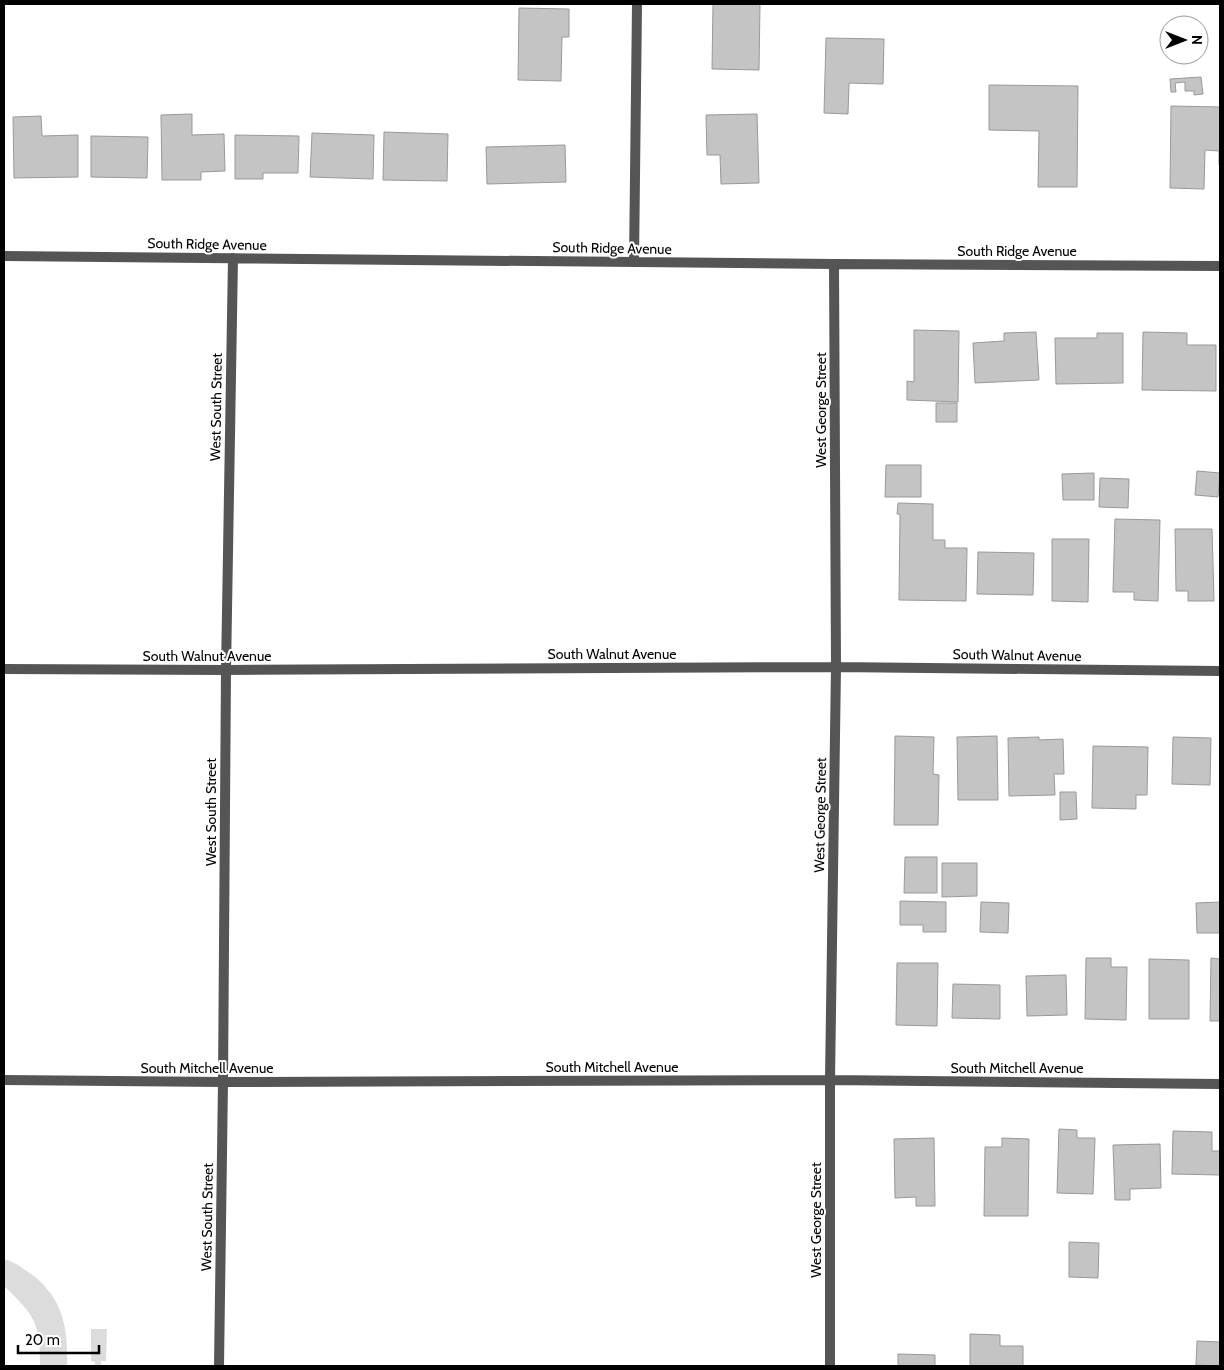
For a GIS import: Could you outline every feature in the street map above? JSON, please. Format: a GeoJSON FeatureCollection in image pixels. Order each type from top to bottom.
{"type":"FeatureCollection","features":[{"type":"Feature","properties":{"kind":"street"},"geometry":{"type":"LineString","coordinates":[[634,262],[637,4]]}},
{"type":"Feature","properties":{"kind":"street","name":"South Ridge Avenue"},"geometry":{"type":"LineString","coordinates":[[4,256],[1220,266]]}},
{"type":"Feature","properties":{"kind":"street","name":"West South Street"},"geometry":{"type":"LineString","coordinates":[[219,1366],[226,670],[233,258]]}},
{"type":"Feature","properties":{"kind":"street","name":"West George Street"},"geometry":{"type":"LineString","coordinates":[[830,1366],[830,1080],[836,667],[834,264]]}},
{"type":"Feature","properties":{"kind":"street","name":"South Walnut Avenue"},"geometry":{"type":"LineString","coordinates":[[4,668],[226,670],[836,667],[1220,671]]}},
{"type":"Feature","properties":{"kind":"street","name":"South Mitchell Avenue"},"geometry":{"type":"LineString","coordinates":[[4,1080],[223,1082],[830,1080],[1220,1084]]}},
{"type":"Feature","properties":{"kind":"shaded area"},"geometry":{"type":"Polygon","coordinates":[[[4,1259],[16,1264],[34,1276],[52,1295],[62,1316],[65,1328],[67,1366],[40,1366],[37,1329],[23,1305],[4,1286],[4,1259]]]}},
{"type":"Feature","properties":{"kind":"shaded area"},"geometry":{"type":"Polygon","coordinates":[[[91,1329],[107,1329],[106,1361],[101,1361],[101,1366],[95,1366],[95,1362],[91,1361],[91,1329]]]}},
{"type":"Feature","properties":{"kind":"building"},"geometry":{"type":"Polygon","coordinates":[[[713,4],[760,4],[759,70],[712,69],[713,4]]]}},
{"type":"Feature","properties":{"kind":"building"},"geometry":{"type":"Polygon","coordinates":[[[519,8],[569,9],[569,37],[562,37],[561,81],[518,80],[519,8]]]}},
{"type":"Feature","properties":{"kind":"building"},"geometry":{"type":"Polygon","coordinates":[[[826,38],[884,39],[883,84],[849,83],[848,114],[824,113],[826,38]]]}},
{"type":"Feature","properties":{"kind":"building"},"geometry":{"type":"Polygon","coordinates":[[[1201,77],[1203,94],[1194,95],[1194,91],[1185,91],[1185,82],[1175,83],[1176,92],[1171,92],[1170,79],[1201,77]]]}},
{"type":"Feature","properties":{"kind":"building"},"geometry":{"type":"Polygon","coordinates":[[[989,85],[1078,86],[1077,187],[1038,187],[1039,131],[989,130],[989,85]]]}},
{"type":"Feature","properties":{"kind":"building"},"geometry":{"type":"Polygon","coordinates":[[[1171,106],[1220,107],[1220,165],[1219,151],[1205,150],[1204,189],[1170,188],[1171,106]]]}},
{"type":"Feature","properties":{"kind":"building"},"geometry":{"type":"Polygon","coordinates":[[[192,114],[192,135],[224,134],[225,171],[201,172],[201,180],[162,180],[161,115],[192,114]]]}},
{"type":"Feature","properties":{"kind":"building"},"geometry":{"type":"Polygon","coordinates":[[[757,114],[759,183],[721,184],[720,155],[707,155],[706,115],[757,114]]]}},
{"type":"Feature","properties":{"kind":"building"},"geometry":{"type":"Polygon","coordinates":[[[41,116],[42,136],[78,135],[78,177],[14,178],[13,117],[41,116]]]}},
{"type":"Feature","properties":{"kind":"building"},"geometry":{"type":"Polygon","coordinates":[[[384,132],[448,134],[447,181],[383,180],[384,132]]]}},
{"type":"Feature","properties":{"kind":"building"},"geometry":{"type":"Polygon","coordinates":[[[312,133],[374,135],[373,179],[310,177],[312,133]]]}},
{"type":"Feature","properties":{"kind":"building"},"geometry":{"type":"Polygon","coordinates":[[[235,135],[299,136],[298,173],[263,173],[263,179],[235,179],[235,135]]]}},
{"type":"Feature","properties":{"kind":"building"},"geometry":{"type":"Polygon","coordinates":[[[91,136],[148,137],[147,178],[91,177],[91,136]]]}},
{"type":"Feature","properties":{"kind":"building"},"geometry":{"type":"Polygon","coordinates":[[[565,145],[566,182],[487,184],[486,147],[565,145]]]}},
{"type":"Feature","properties":{"kind":"building"},"geometry":{"type":"Polygon","coordinates":[[[914,330],[959,331],[958,402],[907,400],[907,381],[914,382],[914,330]]]}},
{"type":"Feature","properties":{"kind":"building"},"geometry":{"type":"Polygon","coordinates":[[[1036,332],[1039,380],[975,383],[973,343],[1004,341],[1004,333],[1036,332]]]}},
{"type":"Feature","properties":{"kind":"building"},"geometry":{"type":"Polygon","coordinates":[[[1143,332],[1187,333],[1187,345],[1216,345],[1216,391],[1142,390],[1143,332]]]}},
{"type":"Feature","properties":{"kind":"building"},"geometry":{"type":"Polygon","coordinates":[[[1097,333],[1123,333],[1123,383],[1056,384],[1055,338],[1097,338],[1097,333]]]}},
{"type":"Feature","properties":{"kind":"building"},"geometry":{"type":"Polygon","coordinates":[[[936,403],[957,403],[957,422],[936,422],[936,403]]]}},
{"type":"Feature","properties":{"kind":"building"},"geometry":{"type":"Polygon","coordinates":[[[886,465],[921,465],[921,497],[885,497],[886,465]]]}},
{"type":"Feature","properties":{"kind":"building"},"geometry":{"type":"Polygon","coordinates":[[[1197,471],[1220,473],[1218,497],[1195,495],[1197,471]]]}},
{"type":"Feature","properties":{"kind":"building"},"geometry":{"type":"Polygon","coordinates":[[[1094,473],[1094,500],[1063,500],[1062,474],[1094,473]]]}},
{"type":"Feature","properties":{"kind":"building"},"geometry":{"type":"Polygon","coordinates":[[[1100,478],[1129,479],[1128,508],[1099,507],[1100,478]]]}},
{"type":"Feature","properties":{"kind":"building"},"geometry":{"type":"Polygon","coordinates":[[[898,503],[933,504],[933,540],[945,540],[945,548],[967,548],[966,601],[899,600],[900,514],[897,514],[898,503]]]}},
{"type":"Feature","properties":{"kind":"building"},"geometry":{"type":"Polygon","coordinates":[[[1115,519],[1160,520],[1158,601],[1134,600],[1134,592],[1113,592],[1115,519]]]}},
{"type":"Feature","properties":{"kind":"building"},"geometry":{"type":"Polygon","coordinates":[[[1175,529],[1212,529],[1214,601],[1188,601],[1188,591],[1176,591],[1175,529]]]}},
{"type":"Feature","properties":{"kind":"building"},"geometry":{"type":"Polygon","coordinates":[[[1052,539],[1089,539],[1088,602],[1052,601],[1052,539]]]}},
{"type":"Feature","properties":{"kind":"building"},"geometry":{"type":"Polygon","coordinates":[[[978,552],[1034,553],[1033,595],[977,594],[978,552]]]}},
{"type":"Feature","properties":{"kind":"building"},"geometry":{"type":"Polygon","coordinates":[[[895,736],[934,737],[933,774],[939,775],[938,825],[894,825],[895,736]]]}},
{"type":"Feature","properties":{"kind":"building"},"geometry":{"type":"Polygon","coordinates":[[[997,736],[998,800],[958,800],[957,737],[997,736]]]}},
{"type":"Feature","properties":{"kind":"building"},"geometry":{"type":"Polygon","coordinates":[[[1039,737],[1039,740],[1063,739],[1064,774],[1054,774],[1055,795],[1009,796],[1008,738],[1039,737]]]}},
{"type":"Feature","properties":{"kind":"building"},"geometry":{"type":"Polygon","coordinates":[[[1173,737],[1211,738],[1210,785],[1172,784],[1173,737]]]}},
{"type":"Feature","properties":{"kind":"building"},"geometry":{"type":"Polygon","coordinates":[[[1093,746],[1148,747],[1147,795],[1136,795],[1136,809],[1092,808],[1093,746]]]}},
{"type":"Feature","properties":{"kind":"building"},"geometry":{"type":"Polygon","coordinates":[[[1060,792],[1076,792],[1077,819],[1060,820],[1060,792]]]}},
{"type":"Feature","properties":{"kind":"building"},"geometry":{"type":"Polygon","coordinates":[[[905,857],[937,857],[937,893],[904,893],[905,857]]]}},
{"type":"Feature","properties":{"kind":"building"},"geometry":{"type":"Polygon","coordinates":[[[942,863],[977,863],[977,896],[942,897],[942,863]]]}},
{"type":"Feature","properties":{"kind":"building"},"geometry":{"type":"Polygon","coordinates":[[[900,901],[946,902],[946,932],[923,932],[923,925],[900,925],[900,901]]]}},
{"type":"Feature","properties":{"kind":"building"},"geometry":{"type":"Polygon","coordinates":[[[981,902],[1009,903],[1008,933],[980,932],[981,902]]]}},
{"type":"Feature","properties":{"kind":"building"},"geometry":{"type":"Polygon","coordinates":[[[1220,902],[1220,933],[1197,933],[1196,903],[1220,902]]]}},
{"type":"Feature","properties":{"kind":"building"},"geometry":{"type":"Polygon","coordinates":[[[1086,958],[1111,958],[1111,967],[1127,967],[1126,1020],[1085,1019],[1086,958]]]}},
{"type":"Feature","properties":{"kind":"building"},"geometry":{"type":"Polygon","coordinates":[[[1211,958],[1220,959],[1220,1021],[1210,1021],[1211,958]]]}},
{"type":"Feature","properties":{"kind":"building"},"geometry":{"type":"Polygon","coordinates":[[[1149,959],[1189,960],[1189,1019],[1149,1019],[1149,959]]]}},
{"type":"Feature","properties":{"kind":"building"},"geometry":{"type":"Polygon","coordinates":[[[897,963],[938,963],[937,1026],[896,1025],[897,963]]]}},
{"type":"Feature","properties":{"kind":"building"},"geometry":{"type":"Polygon","coordinates":[[[1066,975],[1067,1015],[1027,1016],[1026,976],[1066,975]]]}},
{"type":"Feature","properties":{"kind":"building"},"geometry":{"type":"Polygon","coordinates":[[[953,984],[1000,985],[1000,1019],[952,1018],[953,984]]]}},
{"type":"Feature","properties":{"kind":"building"},"geometry":{"type":"Polygon","coordinates":[[[1059,1129],[1077,1130],[1077,1138],[1095,1138],[1093,1194],[1057,1193],[1059,1129]]]}},
{"type":"Feature","properties":{"kind":"building"},"geometry":{"type":"Polygon","coordinates":[[[1173,1131],[1212,1132],[1212,1151],[1220,1151],[1220,1175],[1172,1174],[1173,1131]]]}},
{"type":"Feature","properties":{"kind":"building"},"geometry":{"type":"Polygon","coordinates":[[[934,1138],[935,1206],[916,1206],[916,1197],[895,1198],[894,1139],[934,1138]]]}},
{"type":"Feature","properties":{"kind":"building"},"geometry":{"type":"Polygon","coordinates":[[[1002,1138],[1029,1139],[1028,1216],[984,1216],[985,1147],[1002,1147],[1002,1138]]]}},
{"type":"Feature","properties":{"kind":"building"},"geometry":{"type":"Polygon","coordinates":[[[1160,1144],[1161,1188],[1130,1189],[1130,1200],[1115,1200],[1113,1145],[1160,1144]]]}},
{"type":"Feature","properties":{"kind":"building"},"geometry":{"type":"Polygon","coordinates":[[[1069,1242],[1099,1243],[1098,1278],[1069,1277],[1069,1242]]]}},
{"type":"Feature","properties":{"kind":"building"},"geometry":{"type":"Polygon","coordinates":[[[970,1334],[1000,1335],[1000,1346],[1023,1346],[1023,1366],[970,1366],[970,1334]]]}},
{"type":"Feature","properties":{"kind":"building"},"geometry":{"type":"Polygon","coordinates":[[[1197,1341],[1220,1342],[1220,1366],[1196,1365],[1197,1341]]]}},
{"type":"Feature","properties":{"kind":"building"},"geometry":{"type":"Polygon","coordinates":[[[898,1354],[935,1355],[935,1366],[898,1366],[898,1354]]]}}]}
